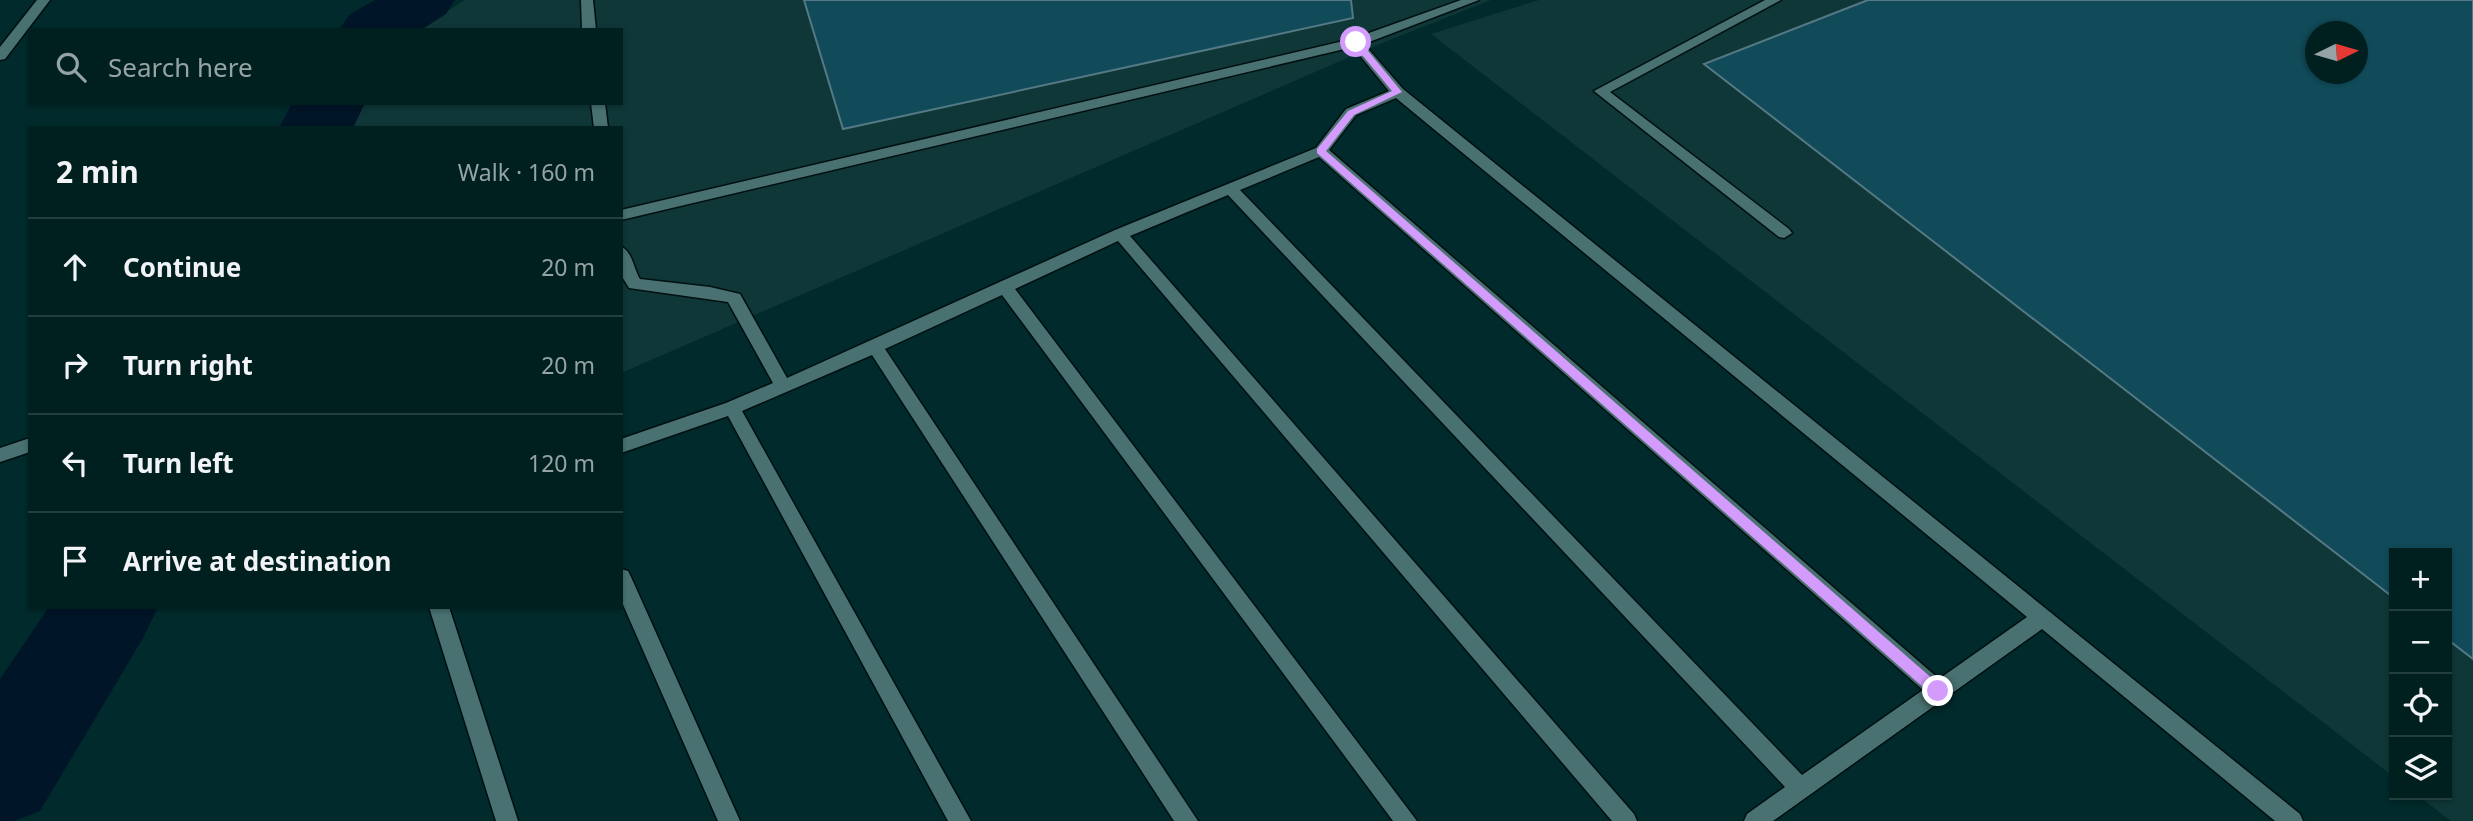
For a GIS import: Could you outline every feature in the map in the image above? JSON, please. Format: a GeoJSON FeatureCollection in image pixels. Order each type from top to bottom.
{"type":"FeatureCollection","features":[{"type":"Feature","properties":{"kind":"street"},"geometry":{"type":"LineString","coordinates":[[0,56],[44,0]]}},
{"type":"Feature","properties":{"kind":"street"},"geometry":{"type":"LineString","coordinates":[[587,0],[589,28]]}},
{"type":"Feature","properties":{"kind":"street"},"geometry":{"type":"LineString","coordinates":[[623,215],[1356,42],[1473,0]]}},
{"type":"Feature","properties":{"kind":"street"},"geometry":{"type":"LineString","coordinates":[[1775,0],[1601,91],[1784,233]]}},
{"type":"Feature","properties":{"kind":"street"},"geometry":{"type":"LineString","coordinates":[[1356,42],[1398,92],[2291,821]]}},
{"type":"Feature","properties":{"kind":"street"},"geometry":{"type":"LineString","coordinates":[[623,445],[732,408],[875,347],[1120,234],[1321,151],[1351,113],[1398,92]]}},
{"type":"Feature","properties":{"kind":"street"},"geometry":{"type":"LineString","coordinates":[[598,105],[601,126]]}},
{"type":"Feature","properties":{"kind":"street"},"geometry":{"type":"LineString","coordinates":[[1321,151],[1938,691]]}},
{"type":"Feature","properties":{"kind":"street"},"geometry":{"type":"LineString","coordinates":[[1232,190],[1801,789]]}},
{"type":"Feature","properties":{"kind":"street"},"geometry":{"type":"LineString","coordinates":[[1120,234],[1626,821]]}},
{"type":"Feature","properties":{"kind":"street"},"geometry":{"type":"LineString","coordinates":[[623,259],[635,284],[657,289],[712,291],[734,298],[783,386]]}},
{"type":"Feature","properties":{"kind":"street"},"geometry":{"type":"LineString","coordinates":[[1005,287],[1406,821]]}},
{"type":"Feature","properties":{"kind":"street"},"geometry":{"type":"LineString","coordinates":[[875,347],[1187,821]]}},
{"type":"Feature","properties":{"kind":"street"},"geometry":{"type":"LineString","coordinates":[[732,408],[960,821]]}},
{"type":"Feature","properties":{"kind":"street"},"geometry":{"type":"LineString","coordinates":[[0,455],[28,446]]}},
{"type":"Feature","properties":{"kind":"street"},"geometry":{"type":"LineString","coordinates":[[623,582],[729,821]]}},
{"type":"Feature","properties":{"kind":"street"},"geometry":{"type":"LineString","coordinates":[[440,609],[507,821]]}},
{"type":"Feature","properties":{"kind":"street"},"geometry":{"type":"LineString","coordinates":[[1755,821],[2043,617]]}},
{"type":"Feature","properties":{"kind":"shaded area"},"geometry":{"type":"Polygon","coordinates":[[[465,0],[1491,0],[1382,43],[623,372],[623,126],[329,126],[336,105],[623,105],[623,28],[420,28],[465,0]]]}},
{"type":"Feature","properties":{"kind":"shaded area"},"geometry":{"type":"Polygon","coordinates":[[[1539,0],[2473,0],[2473,821],[2451,821],[2424,800],[2452,800],[2452,548],[2389,548],[2389,773],[1431,34],[1539,0]]]}},
{"type":"Feature","properties":{"kind":"building"},"geometry":{"type":"Polygon","coordinates":[[[804,0],[1351,0],[1353,18],[843,129],[804,0]]]}},
{"type":"Feature","properties":{"kind":"building"},"geometry":{"type":"Polygon","coordinates":[[[1868,0],[2473,0],[2473,659],[2452,643],[2452,548],[2389,548],[2389,594],[1704,64],[1868,0]]]}},
{"type":"Feature","properties":{"kind":"waterway"},"geometry":{"type":"LineString","coordinates":[[376,28],[422,0]]}},
{"type":"Feature","properties":{"kind":"waterway"},"geometry":{"type":"LineString","coordinates":[[317,126],[328,105]]}},
{"type":"Feature","properties":{"kind":"waterway"},"geometry":{"type":"LineString","coordinates":[[0,774],[106,609]]}},
{"type":"Feature","properties":{"kind":"route"},"geometry":{"type":"LineString","coordinates":[[1356,42],[1398,92],[1351,113],[1321,151],[1938,691]]}}]}
